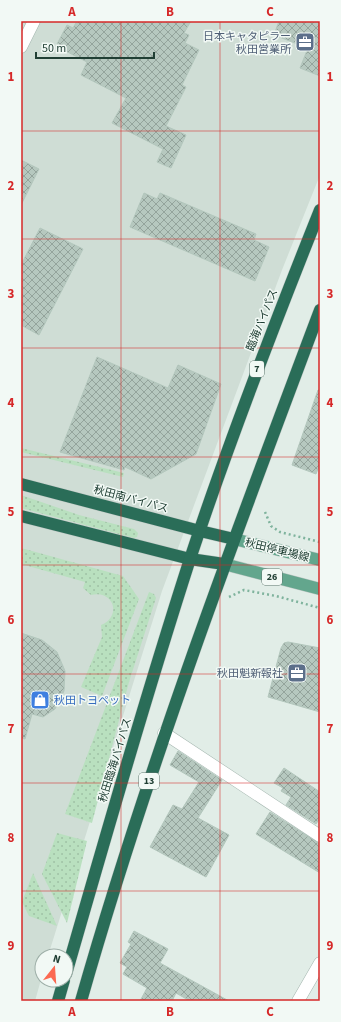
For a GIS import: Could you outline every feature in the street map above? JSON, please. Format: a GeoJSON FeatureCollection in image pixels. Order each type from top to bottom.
{"type":"FeatureCollection","features":[{"type":"Feature","properties":{"kind":"highway","name":"臨海バイパス"},"geometry":{"type":"LineString","coordinates":[[200,531],[258,366],[320,210]]}},
{"type":"Feature","properties":{"kind":"highway"},"geometry":{"type":"LineString","coordinates":[[234,539],[320,310]]}},
{"type":"Feature","properties":{"kind":"highway","name":"秋田南バイパス"},"geometry":{"type":"LineString","coordinates":[[21,484],[234,539]]}},
{"type":"Feature","properties":{"kind":"highway"},"geometry":{"type":"LineString","coordinates":[[21,516],[190,558],[224,564]]}},
{"type":"Feature","properties":{"kind":"highway","name":"秋田臨海バイパス"},"geometry":{"type":"LineString","coordinates":[[74,948],[131,750],[190,558],[200,531]]}},
{"type":"Feature","properties":{"kind":"highway","name":"13"},"geometry":{"type":"LineString","coordinates":[[80,1001],[99,935],[164,733],[234,539]]}},
{"type":"Feature","properties":{"kind":"highway"},"geometry":{"type":"LineString","coordinates":[[58,1001],[62,988]]}},
{"type":"Feature","properties":{"kind":"main road","name":"秋田停車場線"},"geometry":{"type":"LineString","coordinates":[[234,539],[320,560]]}},
{"type":"Feature","properties":{"kind":"main road","name":"26"},"geometry":{"type":"LineString","coordinates":[[224,564],[320,589]]}},
{"type":"Feature","properties":{"kind":"street"},"geometry":{"type":"LineString","coordinates":[[21,47],[34,21]]}},
{"type":"Feature","properties":{"kind":"street"},"geometry":{"type":"LineString","coordinates":[[164,733],[320,836]]}},
{"type":"Feature","properties":{"kind":"street"},"geometry":{"type":"LineString","coordinates":[[298,1001],[320,963]]}},
{"type":"Feature","properties":{"kind":"path"},"geometry":{"type":"LineString","coordinates":[[265,512],[271,526],[280,532],[320,542]]}},
{"type":"Feature","properties":{"kind":"path"},"geometry":{"type":"LineString","coordinates":[[229,597],[244,590],[276,596],[320,608]]}},
{"type":"Feature","properties":{"kind":"shaded area"},"geometry":{"type":"Polygon","coordinates":[[[21,21],[320,21],[320,175],[282,270],[162,591],[50,948],[34,948],[34,988],[39,988],[35,1001],[21,1001],[21,21]]]}},
{"type":"Feature","properties":{"kind":"green space"},"geometry":{"type":"Polygon","coordinates":[[[21,448],[124,473],[123,477],[21,452],[21,448]]]}},
{"type":"Feature","properties":{"kind":"green space"},"geometry":{"type":"Polygon","coordinates":[[[21,495],[79,515],[134,529],[138,533],[137,537],[134,538],[21,508],[21,495]]]}},
{"type":"Feature","properties":{"kind":"green space"},"geometry":{"type":"Polygon","coordinates":[[[21,548],[123,576],[139,599],[102,696],[81,687],[102,637],[101,625],[108,621],[112,616],[113,610],[110,599],[99,594],[91,595],[83,588],[85,582],[21,564],[21,548]]]}},
{"type":"Feature","properties":{"kind":"green space"},"geometry":{"type":"Polygon","coordinates":[[[149,592],[154,594],[156,598],[129,682],[92,823],[65,814],[149,592]]]}},
{"type":"Feature","properties":{"kind":"green space"},"geometry":{"type":"Polygon","coordinates":[[[57,833],[87,841],[67,923],[42,874],[57,833]]]}},
{"type":"Feature","properties":{"kind":"green space"},"geometry":{"type":"Polygon","coordinates":[[[33,873],[57,926],[29,916],[22,902],[33,873]]]}},
{"type":"Feature","properties":{"kind":"building"},"geometry":{"type":"Polygon","coordinates":[[[77,21],[191,21],[184,33],[189,35],[185,43],[199,50],[182,85],[186,87],[166,126],[186,135],[171,168],[157,162],[163,149],[112,123],[126,98],[81,75],[87,62],[56,46],[67,25],[73,28],[77,21]]]}},
{"type":"Feature","properties":{"kind":"building","name":"日本キャタピラー 秋田営業所"},"geometry":{"type":"Polygon","coordinates":[[[279,21],[320,21],[320,76],[300,68],[308,48],[274,35],[279,21]]]}},
{"type":"Feature","properties":{"kind":"building"},"geometry":{"type":"Polygon","coordinates":[[[21,160],[39,169],[21,205],[21,160]]]}},
{"type":"Feature","properties":{"kind":"building"},"geometry":{"type":"Polygon","coordinates":[[[144,193],[157,199],[160,193],[256,234],[254,240],[269,247],[255,281],[130,227],[144,193]]]}},
{"type":"Feature","properties":{"kind":"building"},"geometry":{"type":"Polygon","coordinates":[[[40,228],[83,249],[39,335],[21,325],[21,265],[40,228]]]}},
{"type":"Feature","properties":{"kind":"building"},"geometry":{"type":"Polygon","coordinates":[[[97,357],[168,388],[178,365],[221,384],[196,454],[151,479],[125,467],[124,470],[60,452],[97,357]]]}},
{"type":"Feature","properties":{"kind":"building"},"geometry":{"type":"Polygon","coordinates":[[[318,390],[320,390],[320,464],[316,474],[292,465],[318,390]]]}},
{"type":"Feature","properties":{"kind":"building","name":"秋田トヨペット"},"geometry":{"type":"Polygon","coordinates":[[[21,633],[42,640],[57,652],[65,671],[64,691],[55,709],[43,717],[32,714],[25,739],[21,738],[21,633]]]}},
{"type":"Feature","properties":{"kind":"building","name":"秋田魁新報社"},"geometry":{"type":"Polygon","coordinates":[[[288,642],[320,648],[320,712],[268,697],[281,648],[284,643],[288,642]]]}},
{"type":"Feature","properties":{"kind":"building"},"geometry":{"type":"Polygon","coordinates":[[[178,751],[222,780],[198,818],[229,835],[206,877],[150,847],[173,805],[182,809],[199,782],[170,765],[178,751]]]}},
{"type":"Feature","properties":{"kind":"building"},"geometry":{"type":"Polygon","coordinates":[[[284,768],[320,792],[320,818],[316,824],[286,805],[291,797],[281,791],[283,788],[274,783],[284,768]]]}},
{"type":"Feature","properties":{"kind":"building"},"geometry":{"type":"Polygon","coordinates":[[[270,812],[320,844],[320,873],[256,834],[270,812]]]}},
{"type":"Feature","properties":{"kind":"building"},"geometry":{"type":"Polygon","coordinates":[[[134,931],[168,949],[160,963],[229,1001],[190,1001],[176,993],[172,1001],[140,1001],[147,988],[123,974],[127,967],[120,963],[131,944],[128,942],[134,931]]]}},
{"type":"Feature","properties":{"kind":"place","name":"日本キャタピラー 秋田営業所"},"geometry":{"type":"Point","coordinates":[305,42]}},
{"type":"Feature","properties":{"kind":"place","name":"秋田魁新報社"},"geometry":{"type":"Point","coordinates":[297,673]}},
{"type":"Feature","properties":{"kind":"place","name":"秋田トヨペット"},"geometry":{"type":"Point","coordinates":[40,700]}}]}
